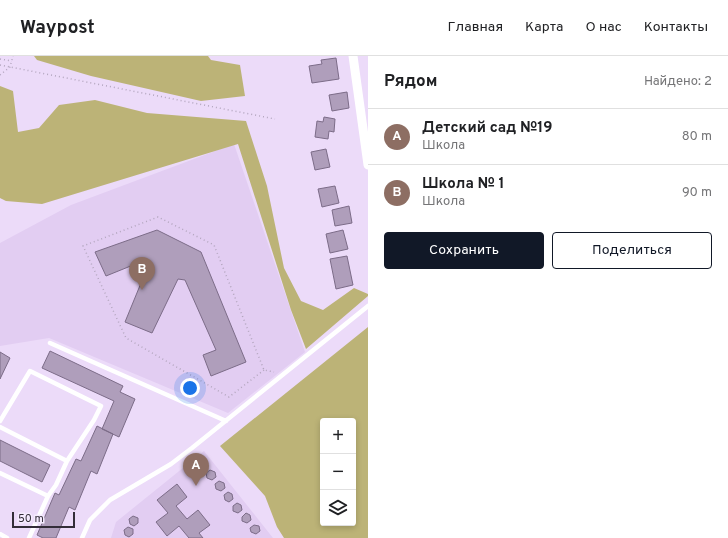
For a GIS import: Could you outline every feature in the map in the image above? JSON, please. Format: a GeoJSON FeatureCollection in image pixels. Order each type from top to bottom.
{"type":"FeatureCollection","features":[{"type":"Feature","properties":{"kind":"street"},"geometry":{"type":"LineString","coordinates":[[353,56],[368,165]]}},
{"type":"Feature","properties":{"kind":"lane"},"geometry":{"type":"LineString","coordinates":[[82,538],[90,520],[110,500],[172,464],[368,306]]}},
{"type":"Feature","properties":{"kind":"lane"},"geometry":{"type":"LineString","coordinates":[[50,343],[226,421]]}},
{"type":"Feature","properties":{"kind":"lane"},"geometry":{"type":"LineString","coordinates":[[0,420],[30,371],[101,406],[94,420],[67,461],[56,485],[48,496],[29,538]]}},
{"type":"Feature","properties":{"kind":"lane"},"geometry":{"type":"LineString","coordinates":[[0,427],[67,461]]}},
{"type":"Feature","properties":{"kind":"lane"},"geometry":{"type":"LineString","coordinates":[[0,473],[48,496]]}},
{"type":"Feature","properties":{"kind":"lane"},"geometry":{"type":"LineString","coordinates":[[0,534],[7,538]]}},
{"type":"Feature","properties":{"kind":"path"},"geometry":{"type":"LineString","coordinates":[[0,75],[10,67],[13,56]]}},
{"type":"Feature","properties":{"kind":"path"},"geometry":{"type":"LineString","coordinates":[[0,59],[12,61]]}},
{"type":"Feature","properties":{"kind":"path"},"geometry":{"type":"LineString","coordinates":[[0,65],[275,119]]}},
{"type":"Feature","properties":{"kind":"path"},"geometry":{"type":"LineString","coordinates":[[264,370],[214,245],[158,217],[83,246],[126,338],[229,398],[264,370],[284,374]]}},
{"type":"Feature","properties":{"kind":"shaded area"},"geometry":{"type":"Polygon","coordinates":[[[34,56],[208,56],[211,60],[240,65],[245,96],[201,101],[91,76],[37,60],[34,56]]]}},
{"type":"Feature","properties":{"kind":"shaded area"},"geometry":{"type":"Polygon","coordinates":[[[0,86],[13,91],[18,132],[39,128],[59,105],[95,100],[147,113],[246,121],[267,186],[284,268],[301,301],[323,310],[354,288],[368,294],[368,296],[306,349],[291,310],[238,144],[42,204],[6,201],[0,198],[0,86]]]}},
{"type":"Feature","properties":{"kind":"shaded area"},"geometry":{"type":"Polygon","coordinates":[[[234,144],[305,352],[228,413],[49,338],[0,346],[0,243],[71,205],[234,144]]]}},
{"type":"Feature","properties":{"kind":"shaded area"},"geometry":{"type":"Polygon","coordinates":[[[368,327],[368,538],[284,538],[277,527],[265,496],[220,446],[368,327]]]}},
{"type":"Feature","properties":{"kind":"shaded area"},"geometry":{"type":"Polygon","coordinates":[[[204,451],[273,538],[111,538],[116,522],[204,451]]]}},
{"type":"Feature","properties":{"kind":"building"},"geometry":{"type":"Polygon","coordinates":[[[336,58],[339,79],[312,83],[309,66],[322,64],[321,60],[336,58]]]}},
{"type":"Feature","properties":{"kind":"building"},"geometry":{"type":"Polygon","coordinates":[[[347,92],[349,108],[332,111],[329,95],[347,92]]]}},
{"type":"Feature","properties":{"kind":"building"},"geometry":{"type":"Polygon","coordinates":[[[324,117],[335,119],[334,132],[329,131],[328,139],[315,137],[317,121],[323,122],[324,117]]]}},
{"type":"Feature","properties":{"kind":"building"},"geometry":{"type":"Polygon","coordinates":[[[326,149],[330,167],[315,170],[311,152],[326,149]]]}},
{"type":"Feature","properties":{"kind":"building"},"geometry":{"type":"Polygon","coordinates":[[[335,186],[339,203],[322,207],[318,189],[335,186]]]}},
{"type":"Feature","properties":{"kind":"building"},"geometry":{"type":"Polygon","coordinates":[[[349,206],[352,223],[335,226],[332,210],[349,206]]]}},
{"type":"Feature","properties":{"kind":"building"},"geometry":{"type":"Polygon","coordinates":[[[157,230],[201,252],[246,362],[211,376],[203,355],[216,350],[185,280],[178,279],[152,333],[125,322],[148,266],[143,261],[106,276],[95,252],[157,230]]]}},
{"type":"Feature","properties":{"kind":"building"},"geometry":{"type":"Polygon","coordinates":[[[343,230],[348,249],[330,253],[326,234],[343,230]]]}},
{"type":"Feature","properties":{"kind":"building"},"geometry":{"type":"Polygon","coordinates":[[[347,256],[353,285],[336,289],[330,259],[347,256]]]}},
{"type":"Feature","properties":{"kind":"building"},"geometry":{"type":"Polygon","coordinates":[[[50,351],[123,386],[120,392],[135,399],[119,437],[102,429],[114,401],[42,368],[50,351]]]}},
{"type":"Feature","properties":{"kind":"building"},"geometry":{"type":"Polygon","coordinates":[[[0,352],[10,358],[0,379],[0,352]]]}},
{"type":"Feature","properties":{"kind":"building"},"geometry":{"type":"Polygon","coordinates":[[[97,426],[113,434],[97,474],[91,471],[75,510],[69,507],[56,538],[43,538],[37,535],[55,493],[59,495],[76,459],[81,461],[97,426]]]}},
{"type":"Feature","properties":{"kind":"building"},"geometry":{"type":"Polygon","coordinates":[[[0,440],[50,465],[42,482],[0,461],[0,440]]]}},
{"type":"Feature","properties":{"kind":"building"},"geometry":{"type":"Polygon","coordinates":[[[202,460],[206,461],[207,466],[203,469],[199,467],[198,463],[202,460]]]}},
{"type":"Feature","properties":{"kind":"building"},"geometry":{"type":"Polygon","coordinates":[[[210,470],[215,472],[216,477],[212,480],[207,478],[206,473],[210,470]]]}},
{"type":"Feature","properties":{"kind":"building"},"geometry":{"type":"Polygon","coordinates":[[[219,481],[224,483],[225,488],[221,491],[216,489],[215,484],[219,481]]]}},
{"type":"Feature","properties":{"kind":"building"},"geometry":{"type":"Polygon","coordinates":[[[177,484],[187,497],[176,506],[187,519],[198,510],[210,525],[199,533],[203,538],[189,538],[179,526],[167,536],[156,522],[168,513],[157,500],[177,484]]]}},
{"type":"Feature","properties":{"kind":"building"},"geometry":{"type":"Polygon","coordinates":[[[228,492],[232,494],[233,499],[229,502],[225,500],[224,495],[228,492]]]}},
{"type":"Feature","properties":{"kind":"building"},"geometry":{"type":"Polygon","coordinates":[[[237,503],[241,505],[242,510],[238,513],[233,511],[233,506],[237,503]]]}},
{"type":"Feature","properties":{"kind":"building"},"geometry":{"type":"Polygon","coordinates":[[[246,513],[250,515],[251,520],[247,523],[242,521],[242,517],[246,513]]]}},
{"type":"Feature","properties":{"kind":"building"},"geometry":{"type":"Polygon","coordinates":[[[133,516],[138,518],[138,523],[134,526],[130,524],[129,519],[133,516]]]}},
{"type":"Feature","properties":{"kind":"building"},"geometry":{"type":"Polygon","coordinates":[[[254,525],[259,526],[260,531],[256,534],[251,532],[250,528],[254,525]]]}},
{"type":"Feature","properties":{"kind":"building"},"geometry":{"type":"Polygon","coordinates":[[[128,527],[133,529],[133,534],[129,537],[125,535],[124,530],[128,527]]]}},
{"type":"Feature","properties":{"kind":"place","name":"Школа № 1"},"geometry":{"type":"Point","coordinates":[142,290]}},
{"type":"Feature","properties":{"kind":"place","name":"Детский сад №19"},"geometry":{"type":"Point","coordinates":[196,486]}}]}
